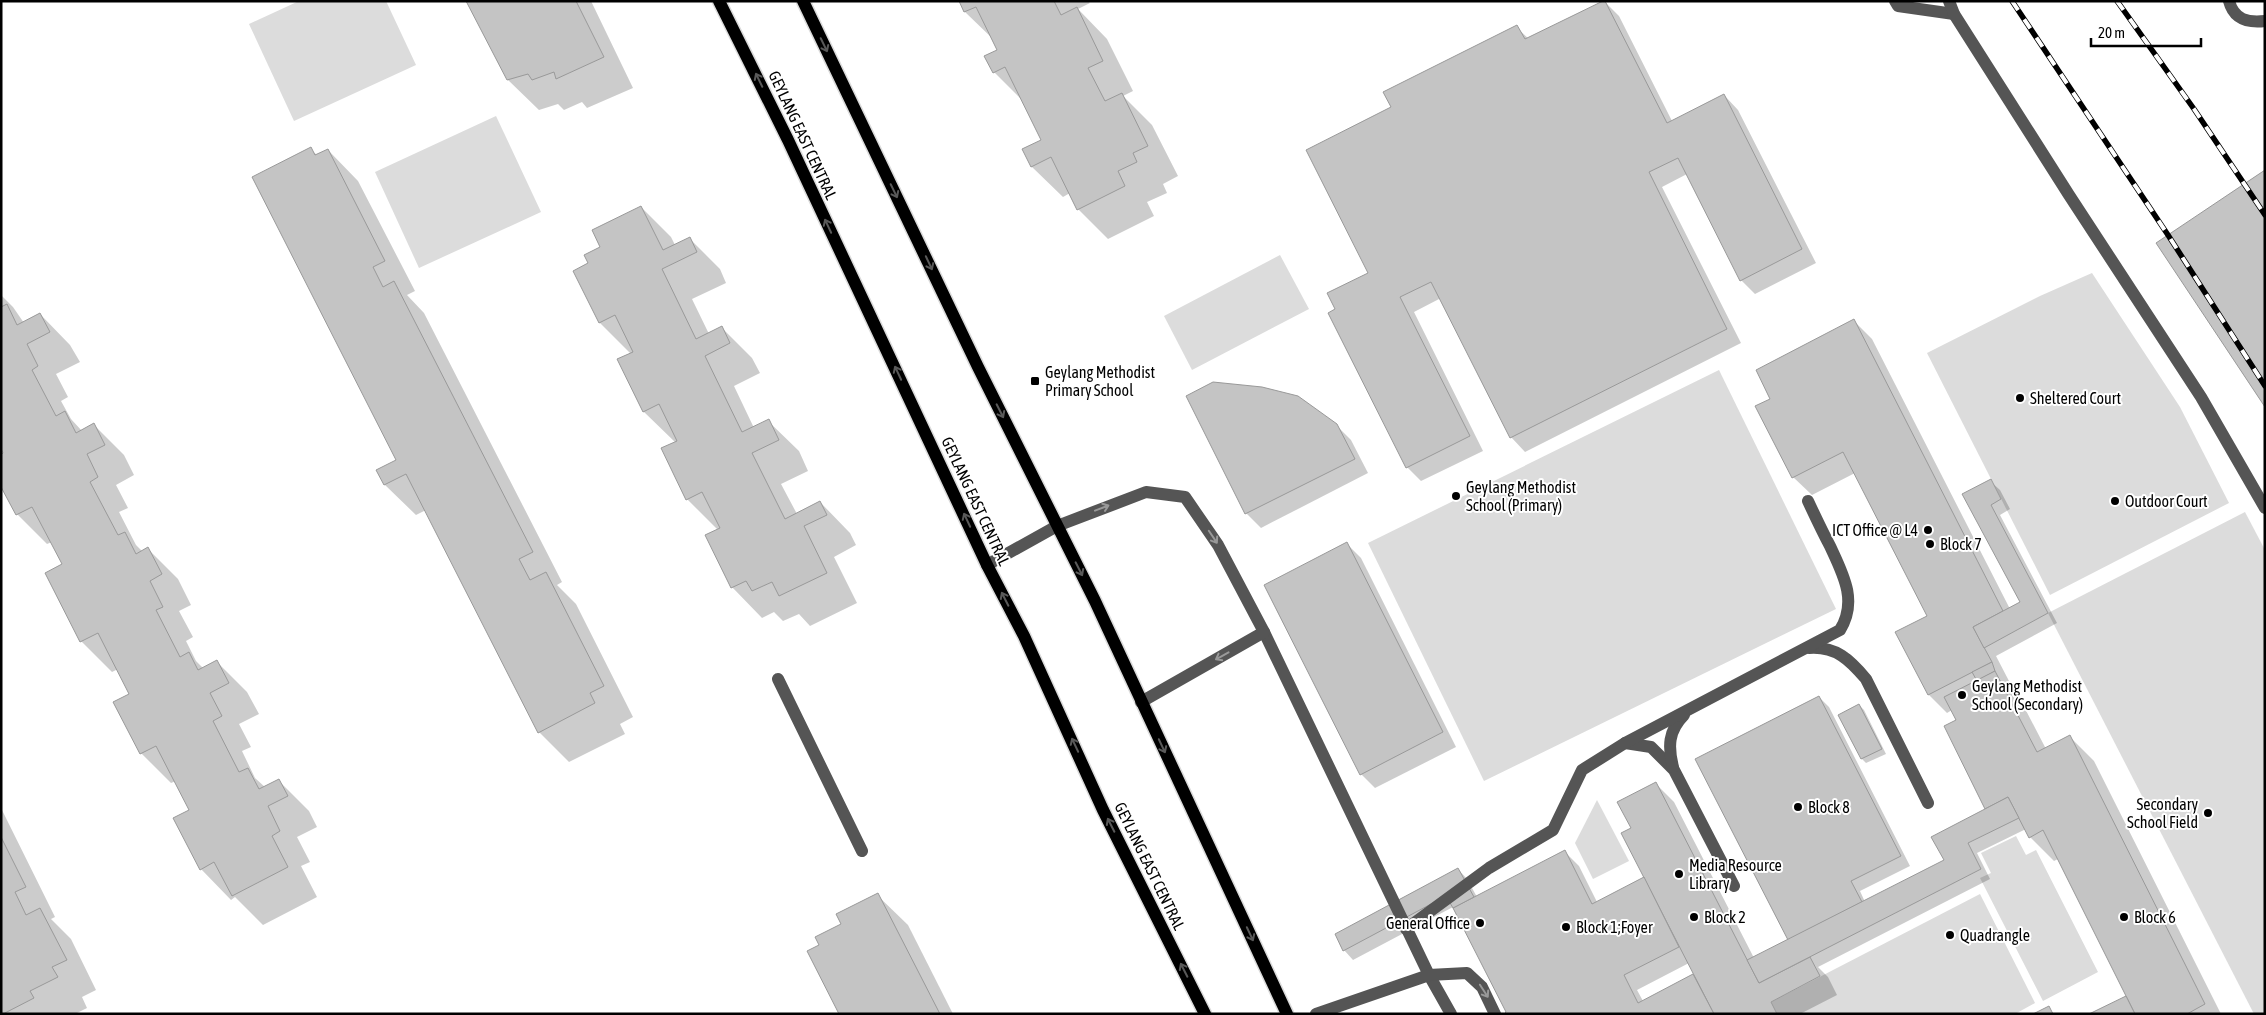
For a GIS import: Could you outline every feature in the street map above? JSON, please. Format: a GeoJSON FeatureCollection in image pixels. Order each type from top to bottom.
{"type":"FeatureCollection","features":[{"type":"Feature","properties":{"kind":"main road","name":"GEYLANG EAST CENTRAL"},"geometry":{"type":"LineString","coordinates":[[719,1],[788,140],[987,565],[1024,636],[1103,810],[1206,1014]]}},
{"type":"Feature","properties":{"kind":"main road"},"geometry":{"type":"LineString","coordinates":[[803,1],[978,367],[1095,601],[1287,1014]]}},
{"type":"Feature","properties":{"kind":"street"},"geometry":{"type":"LineString","coordinates":[[1895,1],[1898,6],[1954,14]]}},
{"type":"Feature","properties":{"kind":"street"},"geometry":{"type":"LineString","coordinates":[[1949,1],[1954,14],[2069,195],[2201,397],[2265,508]]}},
{"type":"Feature","properties":{"kind":"street"},"geometry":{"type":"LineString","coordinates":[[2229,1],[2240,18],[2249,23],[2265,21]]}},
{"type":"Feature","properties":{"kind":"street"},"geometry":{"type":"LineString","coordinates":[[987,565],[1057,526],[1146,492],[1185,497],[1218,545],[1264,632],[1406,930],[1451,1014]]}},
{"type":"Feature","properties":{"kind":"street"},"geometry":{"type":"LineString","coordinates":[[1406,930],[1489,868],[1553,830],[1569,793],[1582,770],[1625,743],[1840,630],[1846,620],[1849,609],[1846,580],[1808,500]]}},
{"type":"Feature","properties":{"kind":"street"},"geometry":{"type":"LineString","coordinates":[[1141,702],[1264,632]]}},
{"type":"Feature","properties":{"kind":"street"},"geometry":{"type":"LineString","coordinates":[[1804,649],[1821,647],[1839,653],[1852,662],[1866,679],[1928,803]]}},
{"type":"Feature","properties":{"kind":"street"},"geometry":{"type":"LineString","coordinates":[[778,679],[862,851]]}},
{"type":"Feature","properties":{"kind":"street"},"geometry":{"type":"LineString","coordinates":[[1690,710],[1674,725],[1669,751],[1674,770],[1734,886]]}},
{"type":"Feature","properties":{"kind":"street"},"geometry":{"type":"LineString","coordinates":[[1625,743],[1651,747],[1674,770]]}},
{"type":"Feature","properties":{"kind":"street"},"geometry":{"type":"LineString","coordinates":[[1316,1014],[1429,975],[1467,973],[1482,987],[1495,1014]]}},
{"type":"Feature","properties":{"kind":"shaded area"},"geometry":{"type":"Polygon","coordinates":[[[299,1],[386,1],[416,65],[294,121],[249,24],[299,1]]]}},
{"type":"Feature","properties":{"kind":"shaded area"},"geometry":{"type":"Polygon","coordinates":[[[496,116],[541,212],[419,268],[375,172],[496,116]]]}},
{"type":"Feature","properties":{"kind":"shaded area"},"geometry":{"type":"Polygon","coordinates":[[[1280,255],[1309,309],[1192,370],[1164,316],[1280,255]]]}},
{"type":"Feature","properties":{"kind":"shaded area"},"geometry":{"type":"Polygon","coordinates":[[[2092,273],[2180,407],[2229,503],[2050,595],[1927,353],[2040,296],[2092,273]]]}},
{"type":"Feature","properties":{"kind":"shaded area"},"geometry":{"type":"Polygon","coordinates":[[[1719,370],[1836,609],[1484,781],[1368,543],[1719,370]]]}},
{"type":"Feature","properties":{"kind":"shaded area","name":"Secondary School Field"},"geometry":{"type":"Polygon","coordinates":[[[2245,512],[2265,550],[2265,1014],[2254,1014],[2048,613],[2245,512]]]}},
{"type":"Feature","properties":{"kind":"shaded area"},"geometry":{"type":"Polygon","coordinates":[[[1597,800],[1629,861],[1593,879],[1575,843],[1597,800]]]}},
{"type":"Feature","properties":{"kind":"shaded area"},"geometry":{"type":"Polygon","coordinates":[[[2016,836],[2026,855],[2036,850],[2098,972],[2043,1001],[1980,878],[1991,873],[1981,853],[2016,836]]]}},
{"type":"Feature","properties":{"kind":"shaded area","name":"Quadrangle"},"geometry":{"type":"Polygon","coordinates":[[[1980,894],[2035,1003],[2015,1014],[1777,1014],[1771,1002],[1980,894]]]}},
{"type":"Feature","properties":{"kind":"building"},"geometry":{"type":"Polygon","coordinates":[[[466,1],[576,1],[604,57],[556,79],[554,72],[532,80],[528,74],[507,80],[466,1]]]}},
{"type":"Feature","properties":{"kind":"building"},"geometry":{"type":"Polygon","coordinates":[[[959,1],[1054,1],[1061,15],[1077,7],[1103,61],[1088,68],[1105,101],[1122,93],[1148,146],[1133,153],[1137,162],[1118,171],[1125,186],[1077,210],[1051,157],[1031,167],[1022,149],[1041,140],[1005,67],[993,73],[984,56],[997,50],[976,7],[964,12],[959,1]]]}},
{"type":"Feature","properties":{"kind":"building"},"geometry":{"type":"Polygon","coordinates":[[[1605,1],[1667,123],[1724,94],[1802,249],[1740,281],[1678,158],[1649,172],[1727,329],[1510,438],[1431,282],[1400,297],[1470,436],[1406,468],[1328,313],[1335,309],[1327,293],[1368,273],[1306,150],[1391,107],[1383,92],[1517,25],[1525,39],[1605,1]]]}},
{"type":"Feature","properties":{"kind":"building"},"geometry":{"type":"Polygon","coordinates":[[[311,147],[315,155],[328,149],[385,261],[373,267],[383,287],[394,281],[533,552],[519,559],[530,580],[546,572],[604,686],[590,693],[595,703],[538,733],[406,474],[384,485],[376,470],[396,460],[252,177],[311,147]]]}},
{"type":"Feature","properties":{"kind":"building"},"geometry":{"type":"Polygon","coordinates":[[[2265,170],[2265,407],[2156,243],[2265,170]]]}},
{"type":"Feature","properties":{"kind":"building"},"geometry":{"type":"Polygon","coordinates":[[[641,206],[663,250],[690,237],[697,252],[662,269],[696,339],[722,326],[730,343],[705,356],[742,432],[769,419],[779,440],[752,453],[785,519],[820,501],[827,515],[804,526],[827,573],[779,596],[772,582],[752,591],[746,581],[731,588],[705,535],[720,528],[702,492],[686,500],[661,448],[677,441],[659,404],[643,412],[617,359],[633,352],[615,315],[599,323],[573,271],[588,263],[584,255],[600,247],[592,230],[641,206]]]}},
{"type":"Feature","properties":{"kind":"building"},"geometry":{"type":"Polygon","coordinates":[[[7,304],[17,325],[40,313],[50,332],[27,344],[38,366],[32,370],[56,416],[65,411],[76,433],[94,423],[105,445],[87,454],[98,477],[90,482],[118,535],[125,532],[136,554],[148,547],[162,574],[150,581],[163,607],[156,610],[180,657],[189,652],[198,670],[217,660],[229,683],[210,693],[222,716],[213,721],[239,772],[248,768],[259,789],[279,779],[288,796],[268,806],[280,831],[272,836],[288,867],[232,896],[214,862],[200,870],[173,818],[189,810],[156,746],[140,754],[113,702],[129,694],[98,633],[80,642],[45,573],[62,564],[32,507],[16,515],[1,487],[1,455],[3,453],[1,449],[1,307],[7,304]]]}},
{"type":"Feature","properties":{"kind":"building","name":"Block 7"},"geometry":{"type":"Polygon","coordinates":[[[1854,319],[2003,611],[1973,627],[1992,662],[1928,695],[1895,632],[1927,616],[1843,452],[1792,478],[1755,406],[1770,399],[1756,370],[1854,319]]]}},
{"type":"Feature","properties":{"kind":"building"},"geometry":{"type":"Polygon","coordinates":[[[1213,382],[1262,387],[1298,396],[1337,424],[1355,459],[1245,514],[1186,396],[1213,382]]]}},
{"type":"Feature","properties":{"kind":"building"},"geometry":{"type":"Polygon","coordinates":[[[1991,479],[2001,499],[1991,505],[2048,613],[1984,648],[1973,627],[2020,602],[1962,494],[1991,479]]]}},
{"type":"Feature","properties":{"kind":"building"},"geometry":{"type":"Polygon","coordinates":[[[1347,542],[1443,732],[1360,775],[1264,585],[1347,542]]]}},
{"type":"Feature","properties":{"kind":"building"},"geometry":{"type":"Polygon","coordinates":[[[1992,662],[1995,671],[1977,681],[1972,672],[1992,662]]]}},
{"type":"Feature","properties":{"kind":"building","name":"Block 6"},"geometry":{"type":"Polygon","coordinates":[[[1995,671],[2037,752],[2070,735],[2205,1004],[2187,1014],[2135,1014],[2043,830],[2029,838],[2008,797],[1985,809],[1944,726],[1956,720],[1944,697],[1995,671]]]}},
{"type":"Feature","properties":{"kind":"building","name":"Block 8"},"geometry":{"type":"Polygon","coordinates":[[[1819,696],[1901,856],[1851,881],[1862,902],[1788,940],[1695,759],[1819,696]]]}},
{"type":"Feature","properties":{"kind":"building"},"geometry":{"type":"Polygon","coordinates":[[[1859,704],[1882,749],[1861,759],[1838,715],[1859,704]]]}},
{"type":"Feature","properties":{"kind":"building","name":"Block 2"},"geometry":{"type":"Polygon","coordinates":[[[1656,782],[1759,983],[1810,957],[1820,976],[1771,1002],[1777,1014],[1714,1014],[1621,833],[1631,828],[1617,802],[1656,782]]]}},
{"type":"Feature","properties":{"kind":"building"},"geometry":{"type":"Polygon","coordinates":[[[2008,797],[2019,818],[1968,843],[1981,869],[1759,983],[1747,960],[1944,860],[1931,837],[2008,797]]]}},
{"type":"Feature","properties":{"kind":"building"},"geometry":{"type":"Polygon","coordinates":[[[1,837],[26,887],[15,892],[26,915],[40,908],[67,960],[52,967],[58,977],[30,991],[34,998],[3,1014],[1,1014],[1,837]]]}},
{"type":"Feature","properties":{"kind":"building","name":"Block 1;Foyer"},"geometry":{"type":"Polygon","coordinates":[[[1565,850],[1592,904],[1644,877],[1679,947],[1624,975],[1638,1003],[1693,974],[1714,1014],[1504,1014],[1506,1012],[1453,908],[1565,850]]]}},
{"type":"Feature","properties":{"kind":"building"},"geometry":{"type":"Polygon","coordinates":[[[1458,868],[1474,897],[1453,908],[1446,896],[1343,951],[1335,934],[1458,868]]]}},
{"type":"Feature","properties":{"kind":"building"},"geometry":{"type":"Polygon","coordinates":[[[878,893],[940,1014],[839,1014],[807,951],[819,945],[815,937],[841,924],[836,914],[878,893]]]}},
{"type":"Feature","properties":{"kind":"building"},"geometry":{"type":"Polygon","coordinates":[[[2126,996],[2135,1014],[2089,1014],[2126,996]]]}},
{"type":"Feature","properties":{"kind":"building"},"geometry":{"type":"Polygon","coordinates":[[[2049,1006],[2053,1014],[2033,1014],[2049,1006]]]}},
{"type":"Feature","properties":{"kind":"railway"},"geometry":{"type":"LineString","coordinates":[[2012,1],[2168,235],[2265,386]]}},
{"type":"Feature","properties":{"kind":"railway"},"geometry":{"type":"LineString","coordinates":[[2117,1],[2194,109],[2265,215]]}},
{"type":"Feature","properties":{"kind":"place","name":"Geylang Methodist Primary School"},"geometry":{"type":"Point","coordinates":[1035,381]}},
{"type":"Feature","properties":{"kind":"place","name":"Sheltered Court"},"geometry":{"type":"Point","coordinates":[2020,398]}},
{"type":"Feature","properties":{"kind":"place","name":"Geylang Methodist School (Primary)"},"geometry":{"type":"Point","coordinates":[1456,496]}},
{"type":"Feature","properties":{"kind":"place","name":"Outdoor Court"},"geometry":{"type":"Point","coordinates":[2115,501]}},
{"type":"Feature","properties":{"kind":"place","name":"ICT Office @ L4"},"geometry":{"type":"Point","coordinates":[1928,530]}},
{"type":"Feature","properties":{"kind":"place","name":"Block 7"},"geometry":{"type":"Point","coordinates":[1930,544]}},
{"type":"Feature","properties":{"kind":"place","name":"Geylang Methodist School (Secondary)"},"geometry":{"type":"Point","coordinates":[1962,695]}},
{"type":"Feature","properties":{"kind":"place","name":"Block 8"},"geometry":{"type":"Point","coordinates":[1798,807]}},
{"type":"Feature","properties":{"kind":"place","name":"Secondary School Field"},"geometry":{"type":"Point","coordinates":[2208,813]}},
{"type":"Feature","properties":{"kind":"place","name":"Media Resource Library"},"geometry":{"type":"Point","coordinates":[1679,874]}},
{"type":"Feature","properties":{"kind":"place","name":"Block 2"},"geometry":{"type":"Point","coordinates":[1694,917]}},
{"type":"Feature","properties":{"kind":"place","name":"Block 6"},"geometry":{"type":"Point","coordinates":[2124,917]}},
{"type":"Feature","properties":{"kind":"place","name":"General Office"},"geometry":{"type":"Point","coordinates":[1480,923]}},
{"type":"Feature","properties":{"kind":"place","name":"Block 1;Foyer"},"geometry":{"type":"Point","coordinates":[1566,927]}},
{"type":"Feature","properties":{"kind":"place","name":"Quadrangle"},"geometry":{"type":"Point","coordinates":[1950,935]}}]}
